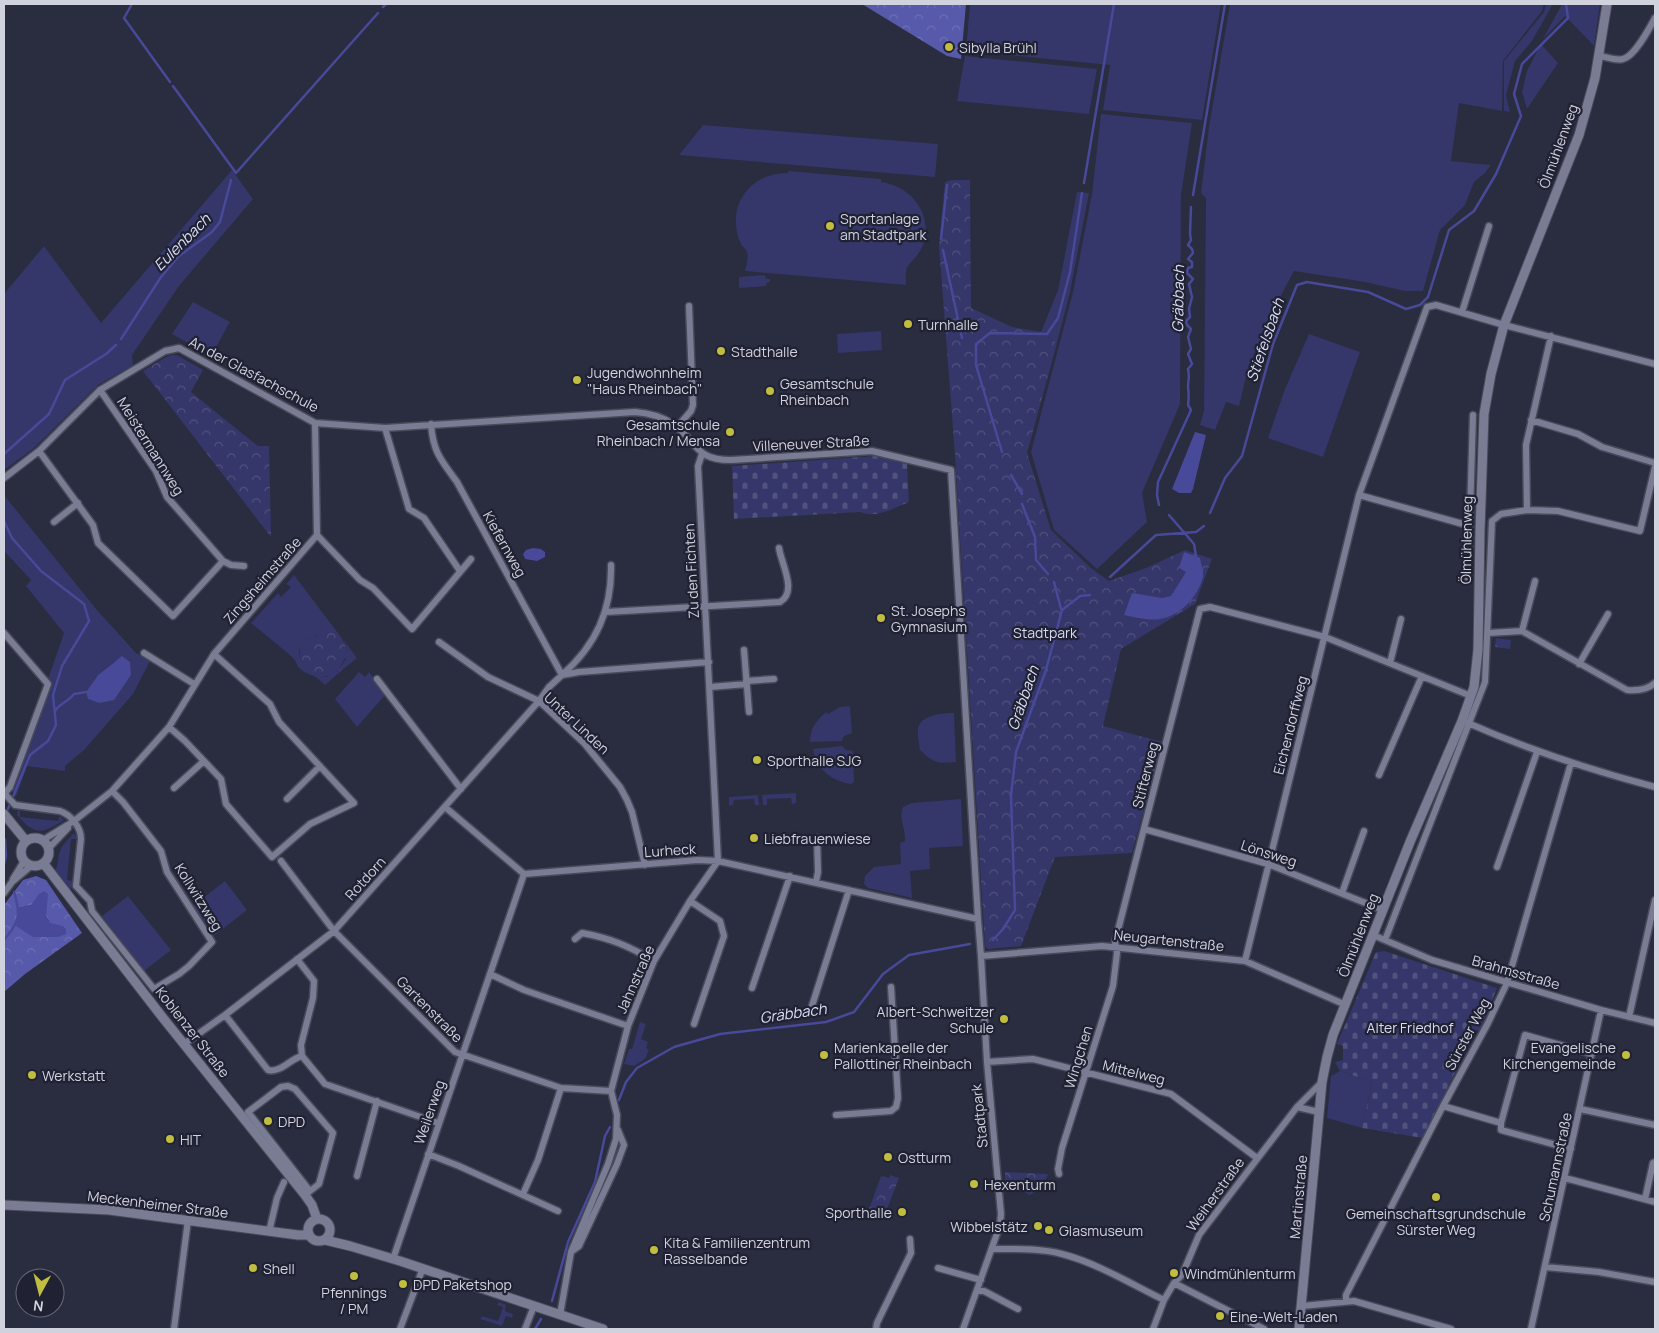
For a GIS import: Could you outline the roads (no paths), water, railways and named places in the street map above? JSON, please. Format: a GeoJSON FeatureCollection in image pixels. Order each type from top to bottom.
{"type":"FeatureCollection","features":[{"type":"Feature","properties":{"kind":"main road","name":"Ölmühlenweg"},"geometry":{"type":"LineString","coordinates":[[1325,1068],[1333,1035],[1442,765],[1466,723],[1476,677],[1484,414],[1494,356],[1504,325],[1579,135],[1599,56],[1607,4]]}},
{"type":"Feature","properties":{"kind":"main road"},"geometry":{"type":"LineString","coordinates":[[4,814],[26,841]]}},
{"type":"Feature","properties":{"kind":"main road"},"geometry":{"type":"LineString","coordinates":[[34,837],[43,840],[49,848],[49,857],[44,864],[35,867],[27,863],[21,848],[26,841],[34,837]]}},
{"type":"Feature","properties":{"kind":"main road","name":"Koblenzer Straße"},"geometry":{"type":"LineString","coordinates":[[44,864],[184,1044],[308,1193],[316,1219]]}},
{"type":"Feature","properties":{"kind":"main road","name":"Martinstraße"},"geometry":{"type":"LineString","coordinates":[[1299,1329],[1319,1112],[1325,1068]]}},
{"type":"Feature","properties":{"kind":"main road","name":"Meckenheimer Straße"},"geometry":{"type":"LineString","coordinates":[[4,1205],[109,1210],[269,1232],[308,1235]]}},
{"type":"Feature","properties":{"kind":"main road"},"geometry":{"type":"LineString","coordinates":[[350,1246],[330,1230],[324,1220],[316,1219],[308,1227],[308,1235],[313,1240],[321,1242],[325,1240],[350,1246],[423,1268],[604,1329]]}},
{"type":"Feature","properties":{"kind":"main road"},"geometry":{"type":"LineString","coordinates":[[325,1240],[329,1236],[330,1230]]}},
{"type":"Feature","properties":{"kind":"street"},"geometry":{"type":"LineString","coordinates":[[1599,56],[1614,59],[1626,58],[1635,50],[1655,18]]}},
{"type":"Feature","properties":{"kind":"street"},"geometry":{"type":"LineString","coordinates":[[1489,226],[1462,312],[1504,325],[1655,364]]}},
{"type":"Feature","properties":{"kind":"street","name":"Eichendorffweg"},"geometry":{"type":"LineString","coordinates":[[1245,961],[1359,496],[1427,307],[1436,305],[1462,312]]}},
{"type":"Feature","properties":{"kind":"street"},"geometry":{"type":"LineString","coordinates":[[677,427],[693,405],[689,306]]}},
{"type":"Feature","properties":{"kind":"street"},"geometry":{"type":"LineString","coordinates":[[1527,510],[1526,445],[1551,336]]}},
{"type":"Feature","properties":{"kind":"street","name":"An der Glasfachschule"},"geometry":{"type":"LineString","coordinates":[[4,478],[39,451],[100,390],[165,351],[179,348],[315,423],[385,428],[635,412],[649,413],[661,416],[677,427],[702,454]]}},
{"type":"Feature","properties":{"kind":"street","name":"Meistermannweg"},"geometry":{"type":"LineString","coordinates":[[100,390],[156,471],[167,497],[222,560]]}},
{"type":"Feature","properties":{"kind":"street"},"geometry":{"type":"LineString","coordinates":[[1468,581],[1473,415]]}},
{"type":"Feature","properties":{"kind":"street"},"geometry":{"type":"LineString","coordinates":[[1531,420],[1578,434],[1602,447],[1655,463]]}},
{"type":"Feature","properties":{"kind":"street","name":"Zingsheimstraße"},"geometry":{"type":"LineString","coordinates":[[43,840],[74,821],[112,791],[168,727],[214,654],[317,535],[315,423]]}},
{"type":"Feature","properties":{"kind":"street","name":"Kiefernweg"},"geometry":{"type":"LineString","coordinates":[[431,424],[436,454],[456,482],[562,675]]}},
{"type":"Feature","properties":{"kind":"street"},"geometry":{"type":"LineString","coordinates":[[385,428],[409,509],[424,518],[460,571]]}},
{"type":"Feature","properties":{"kind":"street"},"geometry":{"type":"LineString","coordinates":[[39,451],[93,525],[98,543],[173,616],[222,560],[231,565],[244,566]]}},
{"type":"Feature","properties":{"kind":"street","name":"Villeneuver Straße"},"geometry":{"type":"LineString","coordinates":[[702,454],[714,459],[731,460],[872,451],[950,470]]}},
{"type":"Feature","properties":{"kind":"street","name":"Zu den Fichten"},"geometry":{"type":"LineString","coordinates":[[702,454],[698,466],[718,861]]}},
{"type":"Feature","properties":{"kind":"street"},"geometry":{"type":"LineString","coordinates":[[1655,467],[1640,531],[1558,511],[1527,510],[1500,514],[1492,521],[1485,682],[1466,723],[1536,752],[1655,787]]}},
{"type":"Feature","properties":{"kind":"street","name":"Stadtpark"},"geometry":{"type":"LineString","coordinates":[[950,470],[978,919],[982,956],[986,1062],[1000,1191],[1001,1220],[963,1329]]}},
{"type":"Feature","properties":{"kind":"street"},"geometry":{"type":"LineString","coordinates":[[1359,496],[1470,526]]}},
{"type":"Feature","properties":{"kind":"street"},"geometry":{"type":"LineString","coordinates":[[54,522],[78,503]]}},
{"type":"Feature","properties":{"kind":"street"},"geometry":{"type":"LineString","coordinates":[[317,535],[360,580],[373,588],[412,629],[471,560]]}},
{"type":"Feature","properties":{"kind":"street"},"geometry":{"type":"LineString","coordinates":[[606,612],[780,602],[786,599],[788,595],[787,574],[780,556],[780,548]]}},
{"type":"Feature","properties":{"kind":"street","name":"Rotdorn"},"geometry":{"type":"LineString","coordinates":[[184,1044],[225,1015],[334,931],[539,701],[549,687],[578,661],[590,644],[606,612],[612,585],[611,565]]}},
{"type":"Feature","properties":{"kind":"street"},"geometry":{"type":"LineString","coordinates":[[1522,631],[1535,580]]}},
{"type":"Feature","properties":{"kind":"street","name":"Stifterweg"},"geometry":{"type":"LineString","coordinates":[[1116,947],[1117,933],[1200,609],[1210,607],[1325,637]]}},
{"type":"Feature","properties":{"kind":"street"},"geometry":{"type":"LineString","coordinates":[[1579,664],[1608,614]]}},
{"type":"Feature","properties":{"kind":"street"},"geometry":{"type":"LineString","coordinates":[[1390,663],[1401,619]]}},
{"type":"Feature","properties":{"kind":"street"},"geometry":{"type":"LineString","coordinates":[[1488,633],[1522,631],[1628,690],[1640,691],[1655,683]]}},
{"type":"Feature","properties":{"kind":"street"},"geometry":{"type":"LineString","coordinates":[[4,633],[48,684],[10,787],[5,795],[15,805],[60,811],[74,821]]}},
{"type":"Feature","properties":{"kind":"street"},"geometry":{"type":"LineString","coordinates":[[1325,637],[1471,696]]}},
{"type":"Feature","properties":{"kind":"street","name":"Unter Linden"},"geometry":{"type":"LineString","coordinates":[[439,642],[488,677],[539,701],[584,743],[620,787],[632,812],[645,865]]}},
{"type":"Feature","properties":{"kind":"street"},"geometry":{"type":"LineString","coordinates":[[744,650],[749,712]]}},
{"type":"Feature","properties":{"kind":"street"},"geometry":{"type":"LineString","coordinates":[[144,654],[194,684]]}},
{"type":"Feature","properties":{"kind":"street"},"geometry":{"type":"LineString","coordinates":[[168,727],[185,741],[221,779],[226,804],[272,857],[310,824],[354,803],[279,722],[270,704],[214,654]]}},
{"type":"Feature","properties":{"kind":"street"},"geometry":{"type":"LineString","coordinates":[[562,675],[709,662]]}},
{"type":"Feature","properties":{"kind":"street"},"geometry":{"type":"LineString","coordinates":[[1379,775],[1422,676]]}},
{"type":"Feature","properties":{"kind":"street"},"geometry":{"type":"LineString","coordinates":[[377,679],[461,789]]}},
{"type":"Feature","properties":{"kind":"street"},"geometry":{"type":"LineString","coordinates":[[710,687],[774,679]]}},
{"type":"Feature","properties":{"kind":"street","name":"Ölmühlenweg"},"geometry":{"type":"LineString","coordinates":[[1385,940],[1466,723]]}},
{"type":"Feature","properties":{"kind":"street"},"geometry":{"type":"LineString","coordinates":[[1498,867],[1536,752]]}},
{"type":"Feature","properties":{"kind":"street"},"geometry":{"type":"LineString","coordinates":[[174,788],[204,761]]}},
{"type":"Feature","properties":{"kind":"street","name":"Sürster Weg"},"geometry":{"type":"LineString","coordinates":[[1346,1301],[1346,1295],[1507,983],[1571,763]]}},
{"type":"Feature","properties":{"kind":"street"},"geometry":{"type":"LineString","coordinates":[[286,799],[320,766]]}},
{"type":"Feature","properties":{"kind":"street","name":"Kollwitzweg"},"geometry":{"type":"LineString","coordinates":[[74,821],[81,832],[76,886],[90,901],[92,911],[154,989],[189,966],[212,942],[166,872],[161,852],[123,802],[112,791]]}},
{"type":"Feature","properties":{"kind":"street"},"geometry":{"type":"LineString","coordinates":[[445,807],[524,874]]}},
{"type":"Feature","properties":{"kind":"street","name":"Zingsheimstraße"},"geometry":{"type":"LineString","coordinates":[[49,848],[74,821]]}},
{"type":"Feature","properties":{"kind":"street","name":"Lönsweg"},"geometry":{"type":"LineString","coordinates":[[1144,829],[1268,864],[1383,910]]}},
{"type":"Feature","properties":{"kind":"street"},"geometry":{"type":"LineString","coordinates":[[1342,893],[1364,831]]}},
{"type":"Feature","properties":{"kind":"street"},"geometry":{"type":"LineString","coordinates":[[816,882],[818,872],[817,838]]}},
{"type":"Feature","properties":{"kind":"street","name":"Lurheck"},"geometry":{"type":"LineString","coordinates":[[524,874],[698,860],[718,861],[978,919]]}},
{"type":"Feature","properties":{"kind":"street","name":"Gartenstraße"},"geometry":{"type":"LineString","coordinates":[[281,861],[334,931],[455,1052],[462,1056],[561,1088],[611,1091]]}},
{"type":"Feature","properties":{"kind":"street","name":"Jahnstraße"},"geometry":{"type":"LineString","coordinates":[[611,1091],[628,1026],[654,961],[690,901],[718,861]]}},
{"type":"Feature","properties":{"kind":"street"},"geometry":{"type":"LineString","coordinates":[[4,893],[27,863]]}},
{"type":"Feature","properties":{"kind":"street","name":"Weilerweg"},"geometry":{"type":"LineString","coordinates":[[393,1259],[524,874]]}},
{"type":"Feature","properties":{"kind":"street"},"geometry":{"type":"LineString","coordinates":[[752,988],[790,876]]}},
{"type":"Feature","properties":{"kind":"street"},"geometry":{"type":"LineString","coordinates":[[810,1012],[849,890]]}},
{"type":"Feature","properties":{"kind":"street"},"geometry":{"type":"LineString","coordinates":[[1629,1017],[1655,900]]}},
{"type":"Feature","properties":{"kind":"street"},"geometry":{"type":"LineString","coordinates":[[690,901],[720,921],[724,936],[694,1024]]}},
{"type":"Feature","properties":{"kind":"street"},"geometry":{"type":"LineString","coordinates":[[575,939],[582,933],[604,937],[628,945],[654,961]]}},
{"type":"Feature","properties":{"kind":"street","name":"Brahmsstraße"},"geometry":{"type":"LineString","coordinates":[[1373,935],[1432,960],[1601,1010],[1655,1023]]}},
{"type":"Feature","properties":{"kind":"street","name":"Neugartenstraße"},"geometry":{"type":"LineString","coordinates":[[982,956],[1089,947],[1116,947],[1245,961],[1346,1005]]}},
{"type":"Feature","properties":{"kind":"street","name":"Wingchen"},"geometry":{"type":"LineString","coordinates":[[1059,1174],[1058,1169],[1062,1148],[1113,986],[1117,954],[1116,947]]}},
{"type":"Feature","properties":{"kind":"street"},"geometry":{"type":"LineString","coordinates":[[297,959],[314,981],[313,998],[302,1045],[302,1056],[325,1084],[438,1123]]}},
{"type":"Feature","properties":{"kind":"street"},"geometry":{"type":"LineString","coordinates":[[490,974],[524,990],[628,1026]]}},
{"type":"Feature","properties":{"kind":"street"},"geometry":{"type":"LineString","coordinates":[[836,1115],[891,1110],[896,1107],[898,1098],[891,987]]}},
{"type":"Feature","properties":{"kind":"street","name":"Schumannstraße"},"geometry":{"type":"LineString","coordinates":[[1531,1329],[1601,1010]]}},
{"type":"Feature","properties":{"kind":"street"},"geometry":{"type":"LineString","coordinates":[[225,1015],[268,1070],[278,1070],[295,1058],[302,1056]]}},
{"type":"Feature","properties":{"kind":"street"},"geometry":{"type":"LineString","coordinates":[[1572,1149],[1501,1130],[1501,1123],[1526,1035],[1592,1054]]}},
{"type":"Feature","properties":{"kind":"street","name":"Mittelweg"},"geometry":{"type":"LineString","coordinates":[[986,1062],[1033,1059],[1171,1094],[1257,1158]]}},
{"type":"Feature","properties":{"kind":"street","name":"Weiherstraße"},"geometry":{"type":"LineString","coordinates":[[1153,1329],[1162,1304],[1174,1283],[1182,1275],[1199,1235],[1296,1107],[1322,1082]]}},
{"type":"Feature","properties":{"kind":"street"},"geometry":{"type":"LineString","coordinates":[[245,1115],[281,1087],[288,1086],[295,1089],[333,1133],[319,1184],[308,1193]]}},
{"type":"Feature","properties":{"kind":"street"},"geometry":{"type":"LineString","coordinates":[[523,1194],[538,1160],[561,1088]]}},
{"type":"Feature","properties":{"kind":"street"},"geometry":{"type":"LineString","coordinates":[[560,1315],[571,1252],[608,1164],[616,1139],[617,1115],[611,1091]]}},
{"type":"Feature","properties":{"kind":"street"},"geometry":{"type":"LineString","coordinates":[[358,1176],[377,1101]]}},
{"type":"Feature","properties":{"kind":"street"},"geometry":{"type":"LineString","coordinates":[[1443,1106],[1501,1123]]}},
{"type":"Feature","properties":{"kind":"street"},"geometry":{"type":"LineString","coordinates":[[1296,1107],[1319,1112]]}},
{"type":"Feature","properties":{"kind":"street"},"geometry":{"type":"LineString","coordinates":[[1580,1109],[1655,1125]]}},
{"type":"Feature","properties":{"kind":"street"},"geometry":{"type":"LineString","coordinates":[[428,1154],[523,1194],[558,1211]]}},
{"type":"Feature","properties":{"kind":"street"},"geometry":{"type":"LineString","coordinates":[[1645,1199],[1653,1163],[1655,1162]]}},
{"type":"Feature","properties":{"kind":"street"},"geometry":{"type":"LineString","coordinates":[[1565,1178],[1655,1202]]}},
{"type":"Feature","properties":{"kind":"street"},"geometry":{"type":"LineString","coordinates":[[269,1232],[277,1198],[284,1182]]}},
{"type":"Feature","properties":{"kind":"street"},"geometry":{"type":"LineString","coordinates":[[174,1329],[188,1220]]}},
{"type":"Feature","properties":{"kind":"street"},"geometry":{"type":"LineString","coordinates":[[876,1329],[877,1323],[910,1254],[910,1239]]}},
{"type":"Feature","properties":{"kind":"street"},"geometry":{"type":"LineString","coordinates":[[992,1249],[1038,1250],[1060,1253],[1102,1269],[1162,1304]]}},
{"type":"Feature","properties":{"kind":"street"},"geometry":{"type":"LineString","coordinates":[[1545,1267],[1599,1272],[1655,1282]]}},
{"type":"Feature","properties":{"kind":"street"},"geometry":{"type":"LineString","coordinates":[[400,1329],[423,1268]]}},
{"type":"Feature","properties":{"kind":"street"},"geometry":{"type":"LineString","coordinates":[[938,1268],[981,1280]]}},
{"type":"Feature","properties":{"kind":"street"},"geometry":{"type":"LineString","coordinates":[[1174,1283],[1264,1329]]}},
{"type":"Feature","properties":{"kind":"street"},"geometry":{"type":"LineString","coordinates":[[977,1291],[984,1291],[1018,1309]]}},
{"type":"Feature","properties":{"kind":"street"},"geometry":{"type":"LineString","coordinates":[[1302,1306],[1354,1300],[1451,1329]]}},
{"type":"Feature","properties":{"kind":"street"},"geometry":{"type":"LineString","coordinates":[[525,1329],[534,1306]]}},
{"type":"Feature","properties":{"kind":"waterway","name":"Eulenbach"},"geometry":{"type":"LineString","coordinates":[[132,4],[124,18],[170,82]]}},
{"type":"Feature","properties":{"kind":"waterway"},"geometry":{"type":"LineString","coordinates":[[383,7],[386,4]]}},
{"type":"Feature","properties":{"kind":"waterway"},"geometry":{"type":"LineString","coordinates":[[1084,183],[1114,4]]}},
{"type":"Feature","properties":{"kind":"waterway","name":"Gräbbach"},"geometry":{"type":"LineString","coordinates":[[1193,195],[1225,4]]}},
{"type":"Feature","properties":{"kind":"waterway","name":"Stiefelsbach"},"geometry":{"type":"LineString","coordinates":[[1210,513],[1225,478],[1242,456],[1273,344],[1297,285],[1307,282],[1368,292],[1406,309],[1420,305],[1428,297],[1449,230],[1474,211],[1496,174],[1521,116],[1514,94],[1522,64],[1568,18],[1566,4]]}},
{"type":"Feature","properties":{"kind":"waterway"},"geometry":{"type":"LineString","coordinates":[[173,86],[236,173],[378,13]]}},
{"type":"Feature","properties":{"kind":"waterway","name":"Eulenbach"},"geometry":{"type":"LineString","coordinates":[[121,339],[161,277],[179,256],[212,232],[220,222],[231,180]]}},
{"type":"Feature","properties":{"kind":"waterway"},"geometry":{"type":"LineString","coordinates":[[941,239],[947,185]]}},
{"type":"Feature","properties":{"kind":"waterway"},"geometry":{"type":"LineString","coordinates":[[1002,452],[976,365],[976,344],[990,333],[1047,334],[1058,318],[1070,272],[1082,193]]}},
{"type":"Feature","properties":{"kind":"waterway","name":"Gräbbach"},"geometry":{"type":"LineString","coordinates":[[1159,505],[1157,495],[1158,482],[1191,410],[1188,405],[1188,369],[1192,364],[1188,354],[1191,349],[1188,337],[1191,329],[1186,321],[1190,317],[1189,309],[1192,297],[1189,284],[1193,279],[1187,273],[1188,268],[1192,267],[1192,262],[1188,259],[1193,253],[1188,245],[1191,240],[1191,207]]}},
{"type":"Feature","properties":{"kind":"waterway"},"geometry":{"type":"LineString","coordinates":[[943,250],[962,338]]}},
{"type":"Feature","properties":{"kind":"waterway","name":"Eulenbach"},"geometry":{"type":"LineString","coordinates":[[4,454],[49,414],[65,380],[106,354],[116,345]]}},
{"type":"Feature","properties":{"kind":"waterway"},"geometry":{"type":"LineString","coordinates":[[1011,475],[1022,494]]}},
{"type":"Feature","properties":{"kind":"waterway"},"geometry":{"type":"LineString","coordinates":[[1022,504],[1035,537],[1036,560],[1048,574]]}},
{"type":"Feature","properties":{"kind":"waterway","name":"Gräbbach"},"geometry":{"type":"LineString","coordinates":[[1169,515],[1194,544],[1196,556]]}},
{"type":"Feature","properties":{"kind":"waterway","name":"Eulenbach"},"geometry":{"type":"LineString","coordinates":[[4,521],[12,538],[41,571],[84,604],[89,621],[62,666],[53,695],[56,725],[48,741],[30,755],[8,809]]}},
{"type":"Feature","properties":{"kind":"waterway","name":"Gräbbach"},"geometry":{"type":"LineString","coordinates":[[1110,577],[1156,535],[1196,532],[1204,526]]}},
{"type":"Feature","properties":{"kind":"waterway"},"geometry":{"type":"LineString","coordinates":[[1054,582],[1061,609]]}},
{"type":"Feature","properties":{"kind":"waterway","name":"Gräbbach"},"geometry":{"type":"LineString","coordinates":[[993,940],[1003,929],[1015,910],[1011,795],[1016,752],[1046,670],[1062,610],[1080,596],[1090,595]]}},
{"type":"Feature","properties":{"kind":"waterway"},"geometry":{"type":"LineString","coordinates":[[55,711],[74,694],[86,692]]}},
{"type":"Feature","properties":{"kind":"waterway","name":"Eulenbach"},"geometry":{"type":"LineString","coordinates":[[4,838],[6,856],[4,864]]}},
{"type":"Feature","properties":{"kind":"waterway","name":"Eulenbach"},"geometry":{"type":"LineString","coordinates":[[4,940],[18,918],[18,907],[14,892]]}},
{"type":"Feature","properties":{"kind":"waterway","name":"Gräbbach"},"geometry":{"type":"LineString","coordinates":[[619,1100],[626,1082],[637,1068],[674,1047],[720,1034],[826,1022],[854,1012],[883,974],[909,955],[970,944]]}},
{"type":"Feature","properties":{"kind":"waterway","name":"Gräbbach"},"geometry":{"type":"LineString","coordinates":[[552,1301],[568,1242],[595,1182],[605,1136],[610,1127]]}},
{"type":"Feature","properties":{"kind":"waterway","name":"Gräbbach"},"geometry":{"type":"LineString","coordinates":[[535,1329],[541,1319]]}},
{"type":"Feature","properties":{"kind":"place","name":"Sibylla Brühl"},"geometry":{"type":"Point","coordinates":[949,47]}},
{"type":"Feature","properties":{"kind":"place","name":"Sportanlage am Stadtpark"},"geometry":{"type":"Point","coordinates":[830,226]}},
{"type":"Feature","properties":{"kind":"place","name":"Turnhalle"},"geometry":{"type":"Point","coordinates":[908,324]}},
{"type":"Feature","properties":{"kind":"place","name":"Stadthalle"},"geometry":{"type":"Point","coordinates":[721,351]}},
{"type":"Feature","properties":{"kind":"place","name":"Jugendwohnheim \"Haus Rheinbach\""},"geometry":{"type":"Point","coordinates":[577,380]}},
{"type":"Feature","properties":{"kind":"place","name":"Gesamtschule Rheinbach"},"geometry":{"type":"Point","coordinates":[770,391]}},
{"type":"Feature","properties":{"kind":"place","name":"Gesamtschule Rheinbach / Mensa"},"geometry":{"type":"Point","coordinates":[730,432]}},
{"type":"Feature","properties":{"kind":"place","name":"St. Josephs Gymnasium"},"geometry":{"type":"Point","coordinates":[881,618]}},
{"type":"Feature","properties":{"kind":"place","name":"Sporthalle SJG"},"geometry":{"type":"Point","coordinates":[757,760]}},
{"type":"Feature","properties":{"kind":"place","name":"Liebfrauenwiese"},"geometry":{"type":"Point","coordinates":[754,838]}},
{"type":"Feature","properties":{"kind":"place","name":"Albert-Schweitzer Schule"},"geometry":{"type":"Point","coordinates":[1004,1019]}},
{"type":"Feature","properties":{"kind":"place","name":"Marienkapelle der Pallottiner Rheinbach"},"geometry":{"type":"Point","coordinates":[824,1055]}},
{"type":"Feature","properties":{"kind":"place","name":"Evangelische Kirchengemeinde"},"geometry":{"type":"Point","coordinates":[1626,1055]}},
{"type":"Feature","properties":{"kind":"place","name":"Werkstatt"},"geometry":{"type":"Point","coordinates":[32,1075]}},
{"type":"Feature","properties":{"kind":"place","name":"DPD"},"geometry":{"type":"Point","coordinates":[268,1121]}},
{"type":"Feature","properties":{"kind":"place","name":"HIT"},"geometry":{"type":"Point","coordinates":[170,1139]}},
{"type":"Feature","properties":{"kind":"place","name":"Ostturm"},"geometry":{"type":"Point","coordinates":[888,1157]}},
{"type":"Feature","properties":{"kind":"place","name":"Hexenturm"},"geometry":{"type":"Point","coordinates":[974,1184]}},
{"type":"Feature","properties":{"kind":"place","name":"Gemeinschaftsgrundschule Sürster Weg"},"geometry":{"type":"Point","coordinates":[1436,1197]}},
{"type":"Feature","properties":{"kind":"place","name":"Sporthalle"},"geometry":{"type":"Point","coordinates":[902,1212]}},
{"type":"Feature","properties":{"kind":"place","name":"Wibbelstätz"},"geometry":{"type":"Point","coordinates":[1038,1226]}},
{"type":"Feature","properties":{"kind":"place","name":"Glasmuseum"},"geometry":{"type":"Point","coordinates":[1049,1230]}},
{"type":"Feature","properties":{"kind":"place","name":"Kita & Familienzentrum Rasselbande"},"geometry":{"type":"Point","coordinates":[654,1250]}},
{"type":"Feature","properties":{"kind":"place","name":"Shell"},"geometry":{"type":"Point","coordinates":[253,1268]}},
{"type":"Feature","properties":{"kind":"place","name":"Windmühlenturm"},"geometry":{"type":"Point","coordinates":[1174,1273]}},
{"type":"Feature","properties":{"kind":"place","name":"Pfennings / PM"},"geometry":{"type":"Point","coordinates":[354,1276]}},
{"type":"Feature","properties":{"kind":"place","name":"DPD Paketshop"},"geometry":{"type":"Point","coordinates":[403,1284]}},
{"type":"Feature","properties":{"kind":"place","name":"Eine-Welt-Laden"},"geometry":{"type":"Point","coordinates":[1220,1316]}},
{"type":"Feature","properties":{"kind":"park label","name":"Alter Friedhof"},"geometry":{"type":"Point","coordinates":[1410,1027]}}]}
